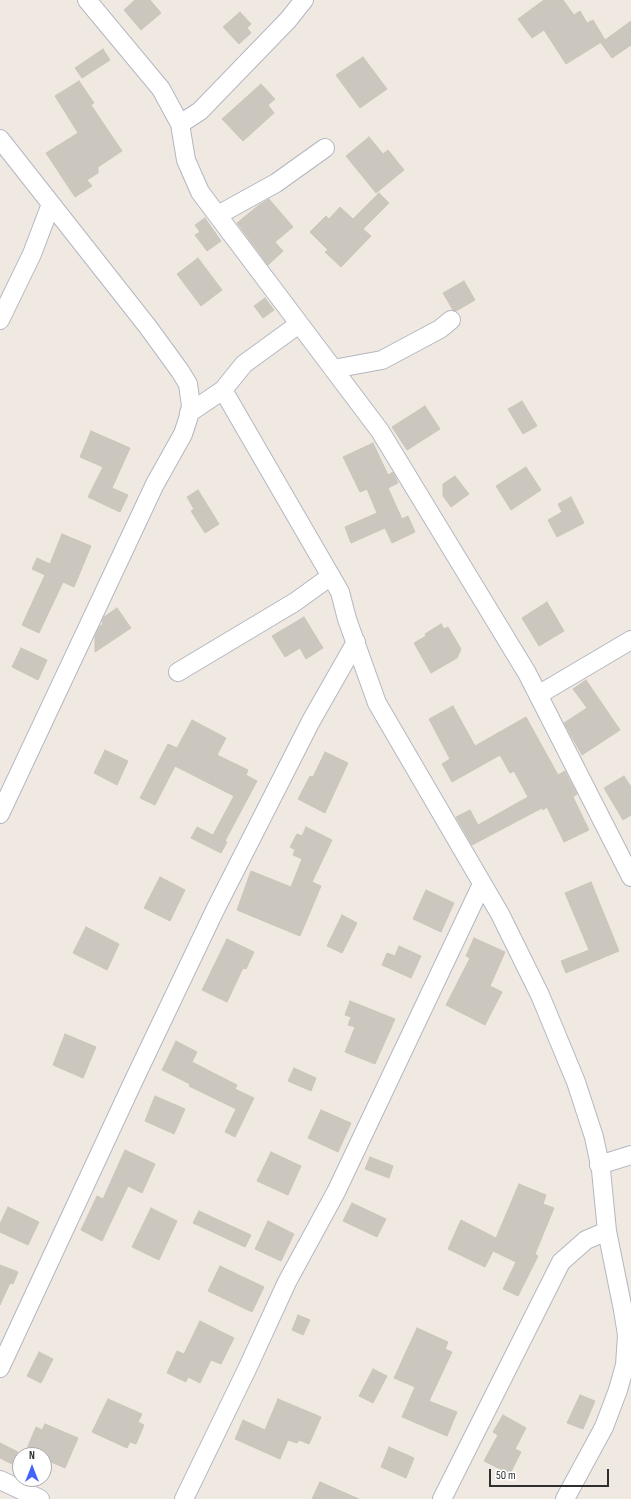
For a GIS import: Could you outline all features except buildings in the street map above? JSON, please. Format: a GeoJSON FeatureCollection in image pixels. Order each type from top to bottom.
{"type":"FeatureCollection","features":[{"type":"Feature","properties":{"kind":"street"},"geometry":{"type":"LineString","coordinates":[[87,0],[161,90],[180,124],[186,160],[200,192],[380,431],[527,673],[631,877]]}},
{"type":"Feature","properties":{"kind":"street"},"geometry":{"type":"LineString","coordinates":[[180,124],[200,111],[288,20],[304,0]]}},
{"type":"Feature","properties":{"kind":"street"},"geometry":{"type":"LineString","coordinates":[[0,139],[148,327],[188,384],[190,396],[189,413],[183,434],[155,484],[61,686],[6,783],[0,814]]}},
{"type":"Feature","properties":{"kind":"street"},"geometry":{"type":"LineString","coordinates":[[218,215],[276,183],[325,148]]}},
{"type":"Feature","properties":{"kind":"street"},"geometry":{"type":"LineString","coordinates":[[0,320],[32,254],[51,204]]}},
{"type":"Feature","properties":{"kind":"street"},"geometry":{"type":"LineString","coordinates":[[333,369],[382,360],[440,328],[450,320]]}},
{"type":"Feature","properties":{"kind":"street"},"geometry":{"type":"LineString","coordinates":[[189,413],[223,390],[244,364],[298,324]]}},
{"type":"Feature","properties":{"kind":"street"},"geometry":{"type":"LineString","coordinates":[[223,390],[340,592],[347,619],[377,704],[500,914],[540,995],[573,1075],[594,1137],[607,1231],[623,1310],[626,1335],[625,1365],[618,1390],[604,1427],[565,1499]]}},
{"type":"Feature","properties":{"kind":"street"},"geometry":{"type":"LineString","coordinates":[[178,672],[295,602],[331,576]]}},
{"type":"Feature","properties":{"kind":"street"},"geometry":{"type":"LineString","coordinates":[[538,695],[631,640]]}},
{"type":"Feature","properties":{"kind":"street"},"geometry":{"type":"LineString","coordinates":[[0,1368],[215,910],[311,721],[356,642]]}},
{"type":"Feature","properties":{"kind":"street"},"geometry":{"type":"LineString","coordinates":[[184,1499],[248,1367],[287,1282],[339,1185],[482,884]]}},
{"type":"Feature","properties":{"kind":"street"},"geometry":{"type":"LineString","coordinates":[[599,1165],[631,1155]]}},
{"type":"Feature","properties":{"kind":"street"},"geometry":{"type":"LineString","coordinates":[[442,1499],[561,1262],[586,1240],[607,1231]]}},
{"type":"Feature","properties":{"kind":"street"},"geometry":{"type":"LineString","coordinates":[[0,1480],[40,1499]]}}]}
